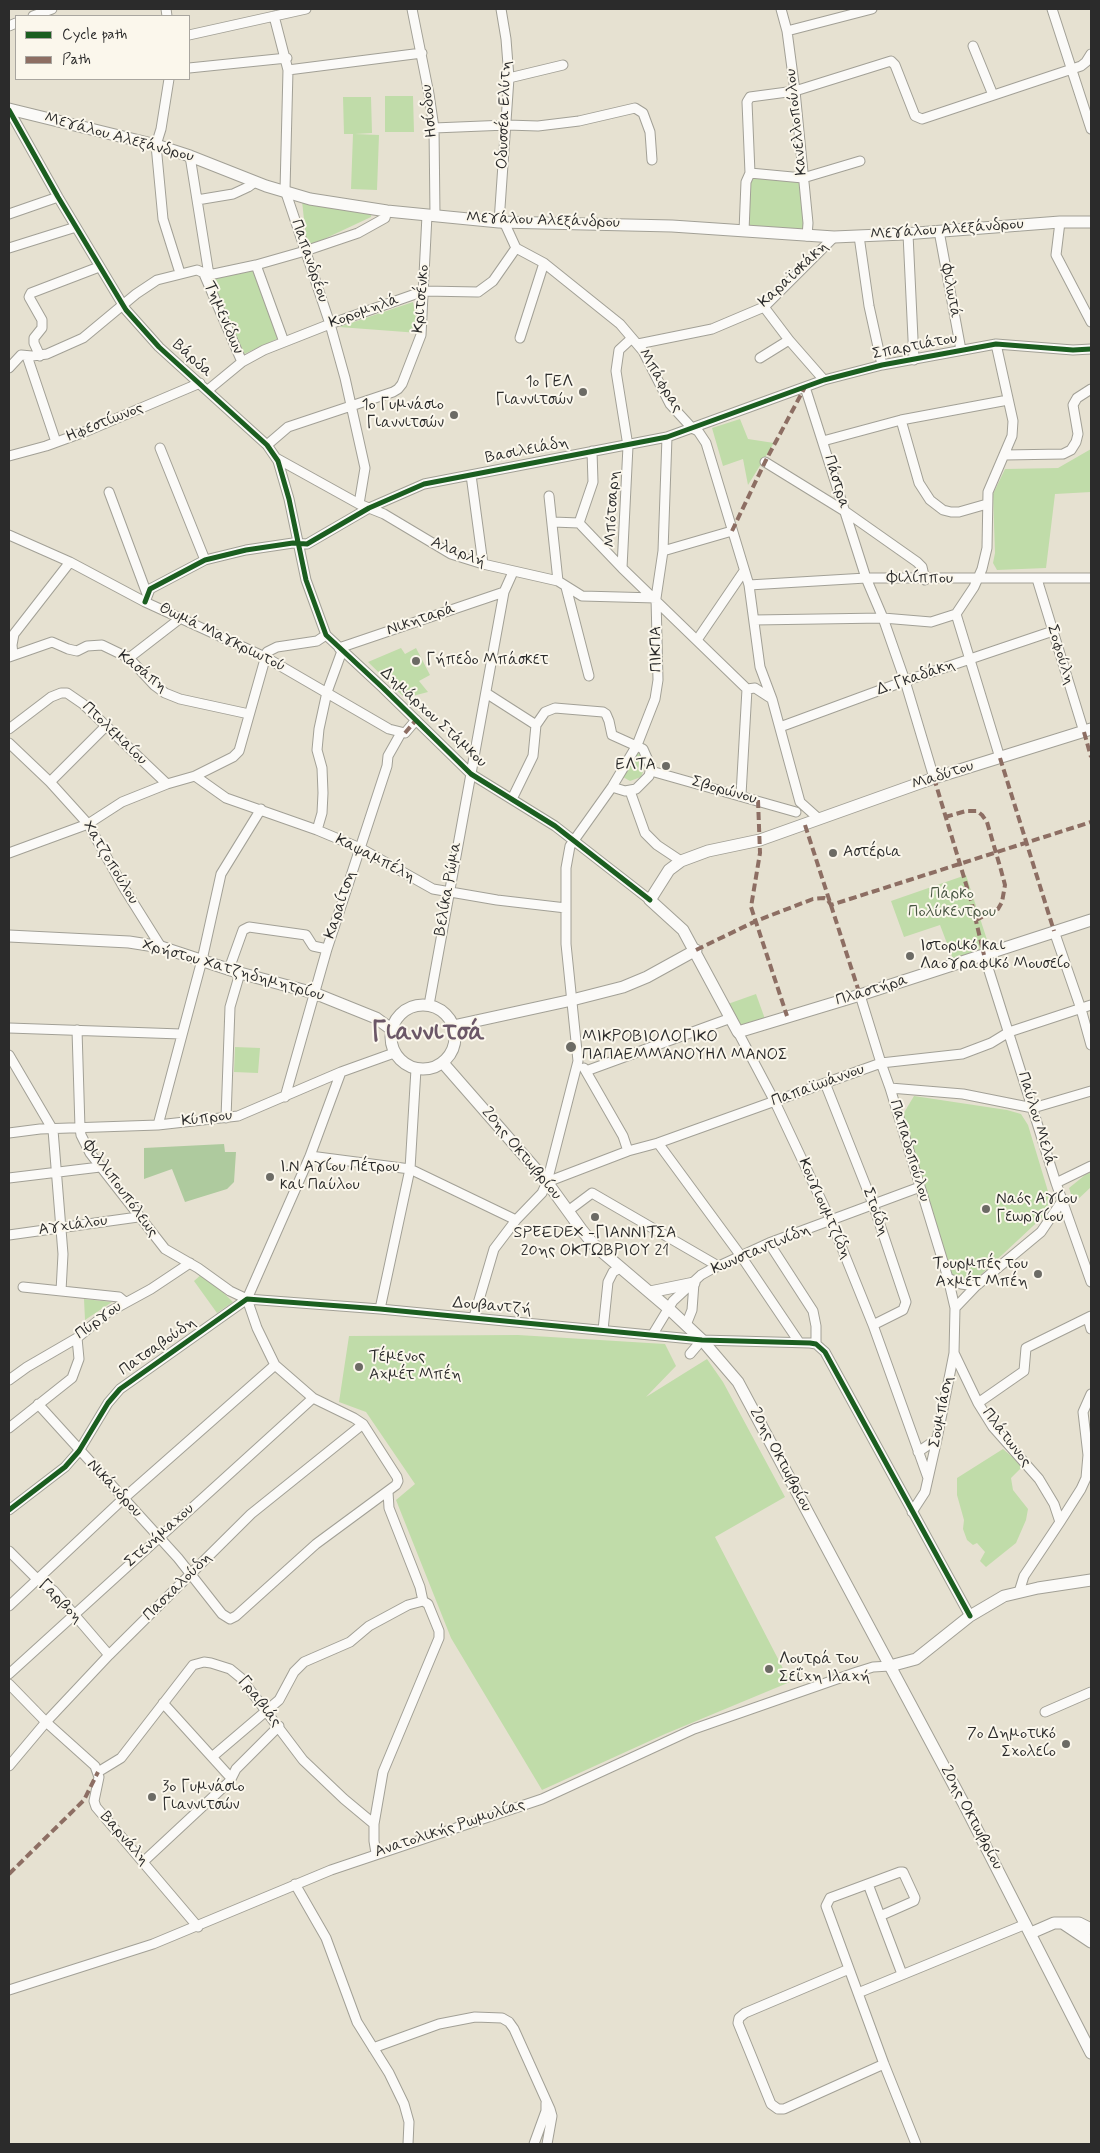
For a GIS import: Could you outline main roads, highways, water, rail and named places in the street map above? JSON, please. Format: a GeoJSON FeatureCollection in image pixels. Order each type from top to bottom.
{"type":"FeatureCollection","features":[{"type":"Feature","properties":{"kind":"main road","name":"Μεγάλου Αλεξάνδρου"},"geometry":{"type":"LineString","coordinates":[[9,110],[156,145],[190,156],[255,182],[310,199],[387,211],[499,222],[627,224],[834,237],[908,234],[1060,222],[1091,222]]}},
{"type":"Feature","properties":{"kind":"main road"},"geometry":{"type":"LineString","coordinates":[[16,122],[32,115]]}},
{"type":"Feature","properties":{"kind":"main road","name":"Μαδύτου"},"geometry":{"type":"LineString","coordinates":[[650,900],[669,870],[681,860],[708,851],[760,840],[934,778],[1087,730]]}},
{"type":"Feature","properties":{"kind":"main road","name":"Κουγιουμτζίδη"},"geometry":{"type":"LineString","coordinates":[[650,900],[677,922],[696,950],[738,1032]]}},
{"type":"Feature","properties":{"kind":"main road","name":"Πλαστήρα"},"geometry":{"type":"LineString","coordinates":[[738,1032],[860,995],[1091,920]]}},
{"type":"Feature","properties":{"kind":"main road","name":"Χρήστου Χατζηδημητρίου"},"geometry":{"type":"LineString","coordinates":[[9,936],[129,942],[161,947],[240,973],[314,993],[376,1018],[391,1030]]}},
{"type":"Feature","properties":{"kind":"main road"},"geometry":{"type":"LineString","coordinates":[[453,1026],[622,987],[639,981],[696,950]]}},
{"type":"Feature","properties":{"kind":"main road"},"geometry":{"type":"LineString","coordinates":[[416,1005],[429,1005],[444,1012],[453,1026],[455,1034],[453,1050],[443,1063],[428,1070],[416,1069],[403,1063],[394,1053],[390,1041],[391,1030],[397,1017],[416,1005]]}},
{"type":"Feature","properties":{"kind":"main road","name":"20ης Οκτωβρίου"},"geometry":{"type":"LineString","coordinates":[[443,1063],[547,1182],[594,1245],[668,1308],[702,1340],[729,1370],[748,1400],[890,1666],[1028,1928],[1091,2053]]}},
{"type":"Feature","properties":{"kind":"main road"},"geometry":{"type":"LineString","coordinates":[[650,1292],[694,1283]]}},
{"type":"Feature","properties":{"kind":"main road"},"geometry":{"type":"LineString","coordinates":[[890,1666],[916,1659],[970,1616],[1004,1596],[1091,1580]]}},
{"type":"Feature","properties":{"kind":"main road"},"geometry":{"type":"LineString","coordinates":[[1062,1923],[1091,1942]]}},
{"type":"Feature","properties":{"kind":"main road"},"geometry":{"type":"LineString","coordinates":[[1028,1928],[1062,1923],[1079,1923],[1091,1929]]}},
{"type":"Feature","properties":{"kind":"place","name":"1o ΓΕΛ Γιαννιτσών"},"geometry":{"type":"Point","coordinates":[583,392]}},
{"type":"Feature","properties":{"kind":"place","name":"1ο Γυμνάσιο Γιαννιτσών"},"geometry":{"type":"Point","coordinates":[454,415]}},
{"type":"Feature","properties":{"kind":"place","name":"Γήπεδο Μπάσκετ"},"geometry":{"type":"Point","coordinates":[416,661]}},
{"type":"Feature","properties":{"kind":"place","name":"ΕΛΤΑ"},"geometry":{"type":"Point","coordinates":[666,766]}},
{"type":"Feature","properties":{"kind":"place","name":"Αστέρια"},"geometry":{"type":"Point","coordinates":[833,853]}},
{"type":"Feature","properties":{"kind":"place","name":"Ιστορικό και Λαογραφικό Μουσείο"},"geometry":{"type":"Point","coordinates":[910,956]}},
{"type":"Feature","properties":{"kind":"place","name":"ΜΙΚΡΟΒΙΟΛΟΓΙΚΟ ΠΑΠΑΕΜΜΑΝΟΥΗΛ ΜΑΝΟΣ"},"geometry":{"type":"Point","coordinates":[571,1047]}},
{"type":"Feature","properties":{"kind":"place","name":"Ι.Ν Αγίου Πέτρου και Παύλου"},"geometry":{"type":"Point","coordinates":[270,1177]}},
{"type":"Feature","properties":{"kind":"place","name":"Ναός Αγίου Γεωργίου"},"geometry":{"type":"Point","coordinates":[986,1209]}},
{"type":"Feature","properties":{"kind":"place","name":"SPEEDEX -ΓΙΑΝΝΙΤΣΑ 20ης ΟΚΤΩΒΡΙΟΥ 21"},"geometry":{"type":"Point","coordinates":[595,1217]}},
{"type":"Feature","properties":{"kind":"place","name":"Τουρμπές του Αχμέτ Μπέη"},"geometry":{"type":"Point","coordinates":[1038,1274]}},
{"type":"Feature","properties":{"kind":"place","name":"Τέμενος Αχμέτ Μπέη"},"geometry":{"type":"Point","coordinates":[359,1367]}},
{"type":"Feature","properties":{"kind":"place","name":"Λουτρά του Σεΐχη Ιλαχή"},"geometry":{"type":"Point","coordinates":[769,1669]}},
{"type":"Feature","properties":{"kind":"place","name":"7o Δημοτικό Σχολείο"},"geometry":{"type":"Point","coordinates":[1066,1744]}},
{"type":"Feature","properties":{"kind":"place","name":"3ο Γυμνάσιο Γιαννιτσών"},"geometry":{"type":"Point","coordinates":[152,1797]}},
{"type":"Feature","properties":{"kind":"district","name":"Γιαννιτσά"},"geometry":{"type":"Point","coordinates":[428,1034]}},
{"type":"Feature","properties":{"kind":"park label","name":"Πάρκο Πολύκεντρου"},"geometry":{"type":"Point","coordinates":[952,904]}}]}
